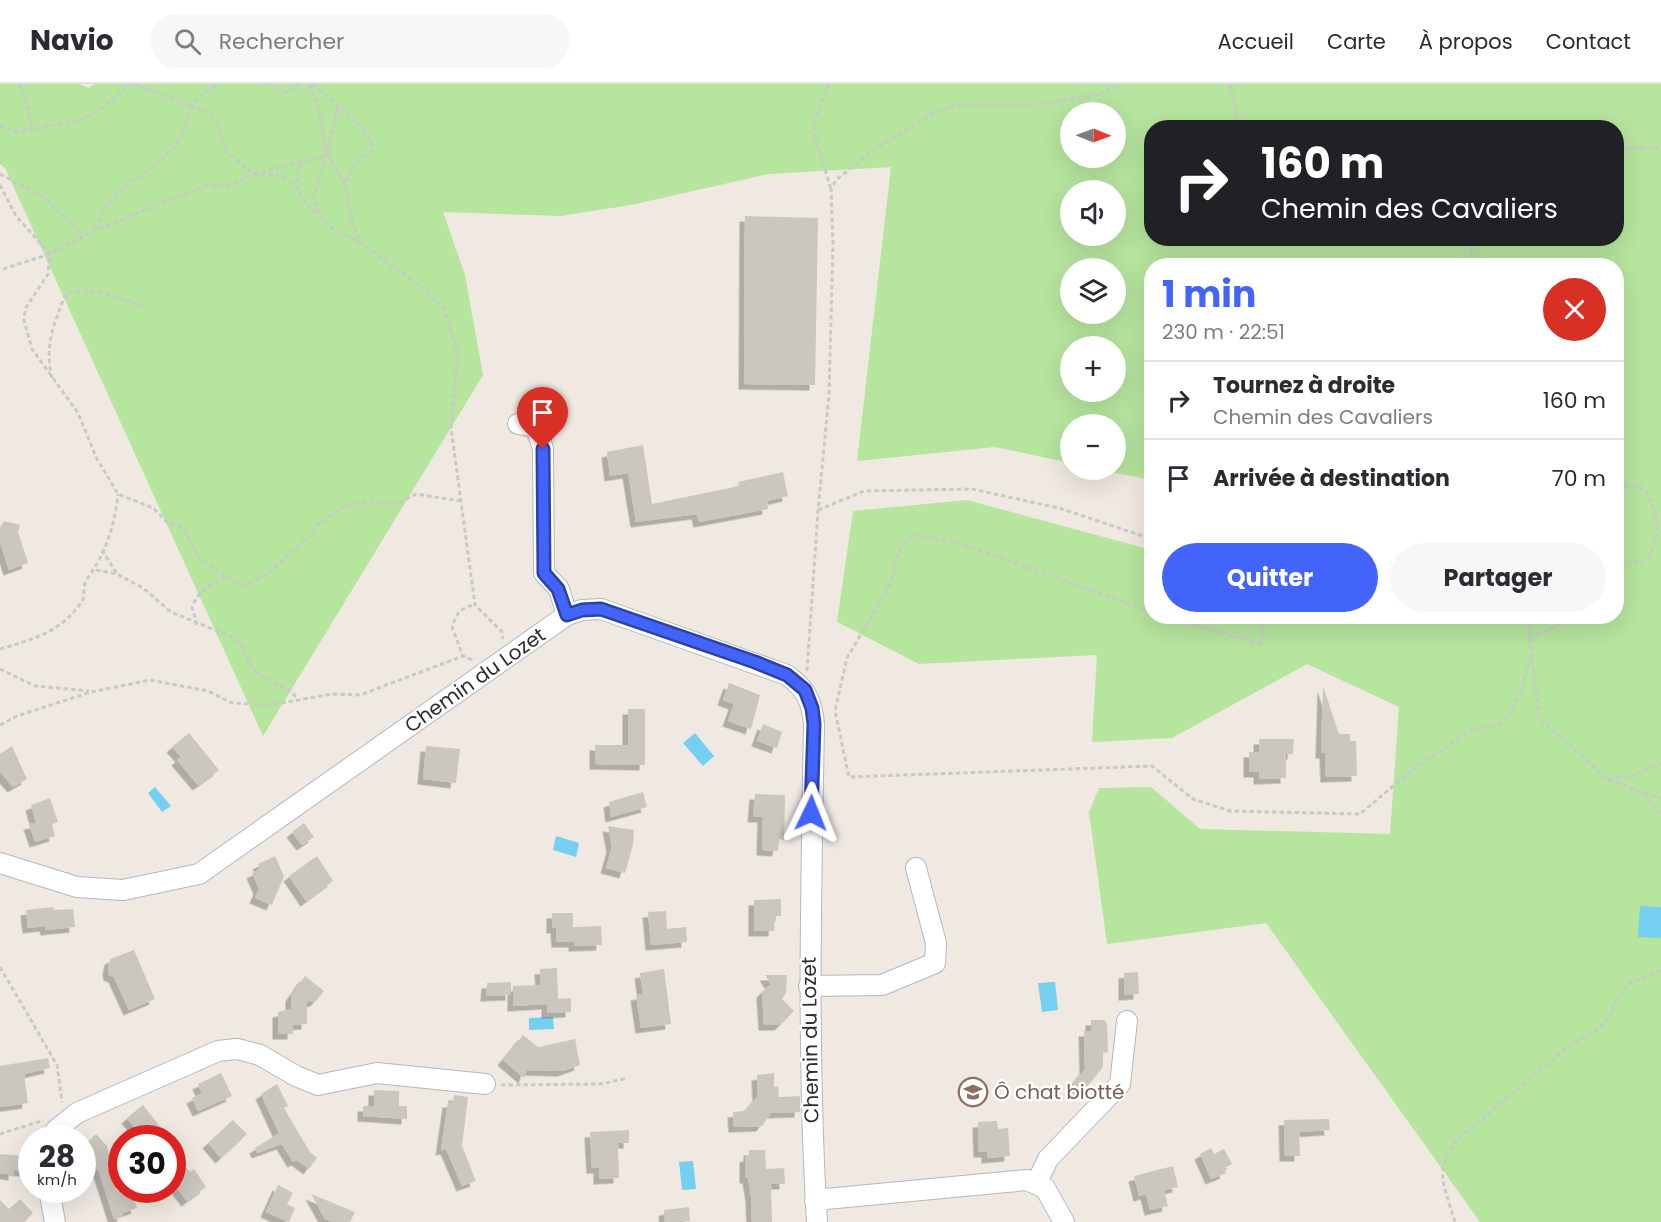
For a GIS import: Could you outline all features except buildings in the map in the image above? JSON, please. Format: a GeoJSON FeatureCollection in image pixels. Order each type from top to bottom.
{"type":"FeatureCollection","features":[{"type":"Feature","properties":{"kind":"street"},"geometry":{"type":"LineString","coordinates":[[518,424],[536,427],[543,449],[544,573],[558,589],[567,615]]}},
{"type":"Feature","properties":{"kind":"street","name":"Chemin du Lozet"},"geometry":{"type":"LineString","coordinates":[[0,863],[56,883],[76,887],[123,890],[199,874],[567,615],[582,610],[601,609],[787,675],[805,690],[812,708],[814,724],[809,881],[811,1124],[817,1222]]}},
{"type":"Feature","properties":{"kind":"street"},"geometry":{"type":"LineString","coordinates":[[810,986],[882,986],[935,963],[936,943],[916,868]]}},
{"type":"Feature","properties":{"kind":"street"},"geometry":{"type":"LineString","coordinates":[[1037,1182],[1048,1159],[1120,1084],[1127,1021]]}},
{"type":"Feature","properties":{"kind":"street"},"geometry":{"type":"LineString","coordinates":[[61,1125],[65,1121],[218,1051],[237,1049],[260,1055],[296,1076],[318,1085],[376,1073],[485,1084]]}},
{"type":"Feature","properties":{"kind":"street"},"geometry":{"type":"LineString","coordinates":[[815,1200],[1013,1180],[1037,1182],[1051,1196],[1064,1222]]}},
{"type":"Feature","properties":{"kind":"street"},"geometry":{"type":"LineString","coordinates":[[51,1203],[55,1222]]}},
{"type":"Feature","properties":{"kind":"path"},"geometry":{"type":"LineString","coordinates":[[20,84],[33,128]]}},
{"type":"Feature","properties":{"kind":"path"},"geometry":{"type":"LineString","coordinates":[[0,126],[16,132],[82,120],[105,106],[130,84]]}},
{"type":"Feature","properties":{"kind":"path"},"geometry":{"type":"LineString","coordinates":[[0,725],[17,716],[91,692],[150,680],[208,691],[232,703],[270,705],[299,698],[332,694],[360,695],[463,656],[502,661],[502,632],[475,605],[451,428],[458,354],[444,309],[417,284],[361,243],[333,229],[300,199],[295,186],[281,175],[254,174],[226,151],[216,121],[208,113],[135,84]]}},
{"type":"Feature","properties":{"kind":"path"},"geometry":{"type":"LineString","coordinates":[[96,230],[100,213],[119,190],[159,161],[178,143],[192,105],[218,84]]}},
{"type":"Feature","properties":{"kind":"path"},"geometry":{"type":"LineString","coordinates":[[270,84],[286,92],[297,88],[300,84]]}},
{"type":"Feature","properties":{"kind":"path"},"geometry":{"type":"LineString","coordinates":[[311,84],[366,130],[372,141],[372,150],[355,164],[345,183]]}},
{"type":"Feature","properties":{"kind":"path"},"geometry":{"type":"LineString","coordinates":[[311,84],[318,103],[327,154],[345,183],[353,225],[361,243]]}},
{"type":"Feature","properties":{"kind":"path"},"geometry":{"type":"LineString","coordinates":[[805,690],[829,395],[833,244],[831,189],[814,134],[815,119],[829,84]]}},
{"type":"Feature","properties":{"kind":"path"},"geometry":{"type":"LineString","coordinates":[[831,189],[836,180],[875,149],[930,115],[955,105],[1043,104],[1100,94],[1119,84]]}},
{"type":"Feature","properties":{"kind":"path"},"geometry":{"type":"LineString","coordinates":[[1230,84],[1237,120]]}},
{"type":"Feature","properties":{"kind":"path"},"geometry":{"type":"LineString","coordinates":[[319,214],[314,198],[338,108]]}},
{"type":"Feature","properties":{"kind":"path"},"geometry":{"type":"LineString","coordinates":[[1624,148],[1661,148]]}},
{"type":"Feature","properties":{"kind":"path"},"geometry":{"type":"LineString","coordinates":[[3,269],[50,254],[96,230],[205,186],[228,185],[254,174],[327,154]]}},
{"type":"Feature","properties":{"kind":"path"},"geometry":{"type":"LineString","coordinates":[[295,186],[300,163]]}},
{"type":"Feature","properties":{"kind":"path"},"geometry":{"type":"LineString","coordinates":[[0,174],[44,197],[84,236]]}},
{"type":"Feature","properties":{"kind":"path"},"geometry":{"type":"LineString","coordinates":[[0,185],[16,216],[50,254],[48,274],[25,309],[24,321],[32,349],[78,413],[97,459],[118,494],[115,525],[102,550],[96,570],[84,582],[83,600],[56,628],[38,639],[0,649]]}},
{"type":"Feature","properties":{"kind":"path"},"geometry":{"type":"LineString","coordinates":[[52,379],[47,356],[53,326],[66,293],[83,289],[108,294],[145,307]]}},
{"type":"Feature","properties":{"kind":"path"},"geometry":{"type":"LineString","coordinates":[[1624,486],[1632,485],[1647,492],[1659,517],[1660,541],[1649,559],[1624,564]]}},
{"type":"Feature","properties":{"kind":"path"},"geometry":{"type":"LineString","coordinates":[[818,510],[864,491],[972,489],[1059,508],[1144,536]]}},
{"type":"Feature","properties":{"kind":"path"},"geometry":{"type":"LineString","coordinates":[[118,494],[153,508],[167,522],[184,528],[198,557],[227,577],[245,585],[267,574],[312,534],[317,525],[345,506],[369,501],[388,504],[401,502],[416,494],[461,501]]}},
{"type":"Feature","properties":{"kind":"path"},"geometry":{"type":"LineString","coordinates":[[1144,609],[962,544],[913,534],[899,550],[890,585],[847,658],[835,711],[849,777],[1152,766],[1193,799],[1230,812],[1360,814],[1412,770],[1470,731],[1503,724],[1521,693],[1531,653]]}},
{"type":"Feature","properties":{"kind":"path"},"geometry":{"type":"LineString","coordinates":[[102,550],[117,574]]}},
{"type":"Feature","properties":{"kind":"path"},"geometry":{"type":"LineString","coordinates":[[96,570],[117,574],[143,588],[171,612],[232,637],[241,644],[250,665],[259,675],[299,698]]}},
{"type":"Feature","properties":{"kind":"path"},"geometry":{"type":"LineString","coordinates":[[198,624],[192,608],[196,596],[208,586],[227,577]]}},
{"type":"Feature","properties":{"kind":"path"},"geometry":{"type":"LineString","coordinates":[[463,656],[452,627],[456,615],[465,607],[475,605]]}},
{"type":"Feature","properties":{"kind":"path"},"geometry":{"type":"LineString","coordinates":[[1191,624],[1261,644],[1264,624]]}},
{"type":"Feature","properties":{"kind":"path"},"geometry":{"type":"LineString","coordinates":[[1528,624],[1539,717],[1606,779],[1661,798]]}},
{"type":"Feature","properties":{"kind":"path"},"geometry":{"type":"LineString","coordinates":[[1529,638],[1561,624]]}},
{"type":"Feature","properties":{"kind":"path"},"geometry":{"type":"LineString","coordinates":[[0,669],[35,686],[91,692]]}},
{"type":"Feature","properties":{"kind":"path"},"geometry":{"type":"LineString","coordinates":[[1606,779],[1633,776],[1661,763]]}},
{"type":"Feature","properties":{"kind":"path"},"geometry":{"type":"LineString","coordinates":[[1643,793],[1661,816]]}},
{"type":"Feature","properties":{"kind":"path"},"geometry":{"type":"LineString","coordinates":[[0,967],[57,1065],[65,1121],[46,1120],[0,1134]]}},
{"type":"Feature","properties":{"kind":"path"},"geometry":{"type":"LineString","coordinates":[[1455,1222],[1442,1178],[1444,1155],[1458,1139],[1570,1045],[1594,1032],[1609,1019],[1615,1002],[1630,983],[1661,970]]}},
{"type":"Feature","properties":{"kind":"path"},"geometry":{"type":"LineString","coordinates":[[485,1084],[520,1087],[601,1083],[628,1078]]}},
{"type":"Feature","properties":{"kind":"green space"},"geometry":{"type":"Polygon","coordinates":[[[0,84],[80,84],[89,88],[94,84],[1661,84],[1661,1222],[1480,1222],[1266,923],[1107,944],[1089,812],[1099,788],[1151,787],[1200,829],[1390,834],[1399,707],[1307,664],[1172,738],[1092,742],[1097,655],[919,664],[837,622],[853,511],[967,500],[1144,548],[1144,624],[1624,624],[1624,258],[1144,258],[1144,478],[1126,475],[1126,414],[1060,414],[1060,461],[995,447],[857,461],[891,167],[768,174],[631,205],[560,216],[443,212],[465,275],[483,375],[263,736],[5,168],[0,164],[0,84]]]}},
{"type":"Feature","properties":{"kind":"water"},"geometry":{"type":"Polygon","coordinates":[[[695,733],[714,756],[703,766],[683,743],[695,733]]]}},
{"type":"Feature","properties":{"kind":"water"},"geometry":{"type":"Polygon","coordinates":[[[155,787],[171,806],[162,812],[148,793],[155,787]]]}},
{"type":"Feature","properties":{"kind":"water"},"geometry":{"type":"Polygon","coordinates":[[[556,836],[579,843],[576,857],[553,850],[556,836]]]}},
{"type":"Feature","properties":{"kind":"water"},"geometry":{"type":"Polygon","coordinates":[[[1640,906],[1661,907],[1661,938],[1638,937],[1640,906]]]}},
{"type":"Feature","properties":{"kind":"water"},"geometry":{"type":"Polygon","coordinates":[[[1055,982],[1058,1010],[1042,1012],[1038,983],[1055,982]]]}},
{"type":"Feature","properties":{"kind":"water"},"geometry":{"type":"Polygon","coordinates":[[[553,1017],[554,1029],[529,1030],[529,1018],[553,1017]]]}},
{"type":"Feature","properties":{"kind":"water"},"geometry":{"type":"Polygon","coordinates":[[[693,1161],[696,1189],[682,1190],[679,1162],[693,1161]]]}},
{"type":"Feature","properties":{"kind":"place","name":"Ô chat biotté"},"geometry":{"type":"Point","coordinates":[973,1092]}},
{"type":"Feature","properties":{"kind":"route"},"geometry":{"type":"LineString","coordinates":[[543,449],[544,573],[558,589],[567,615],[582,610],[601,609],[755,662],[787,675],[797,683],[805,690],[809,698],[814,724],[811,813]]}}]}
